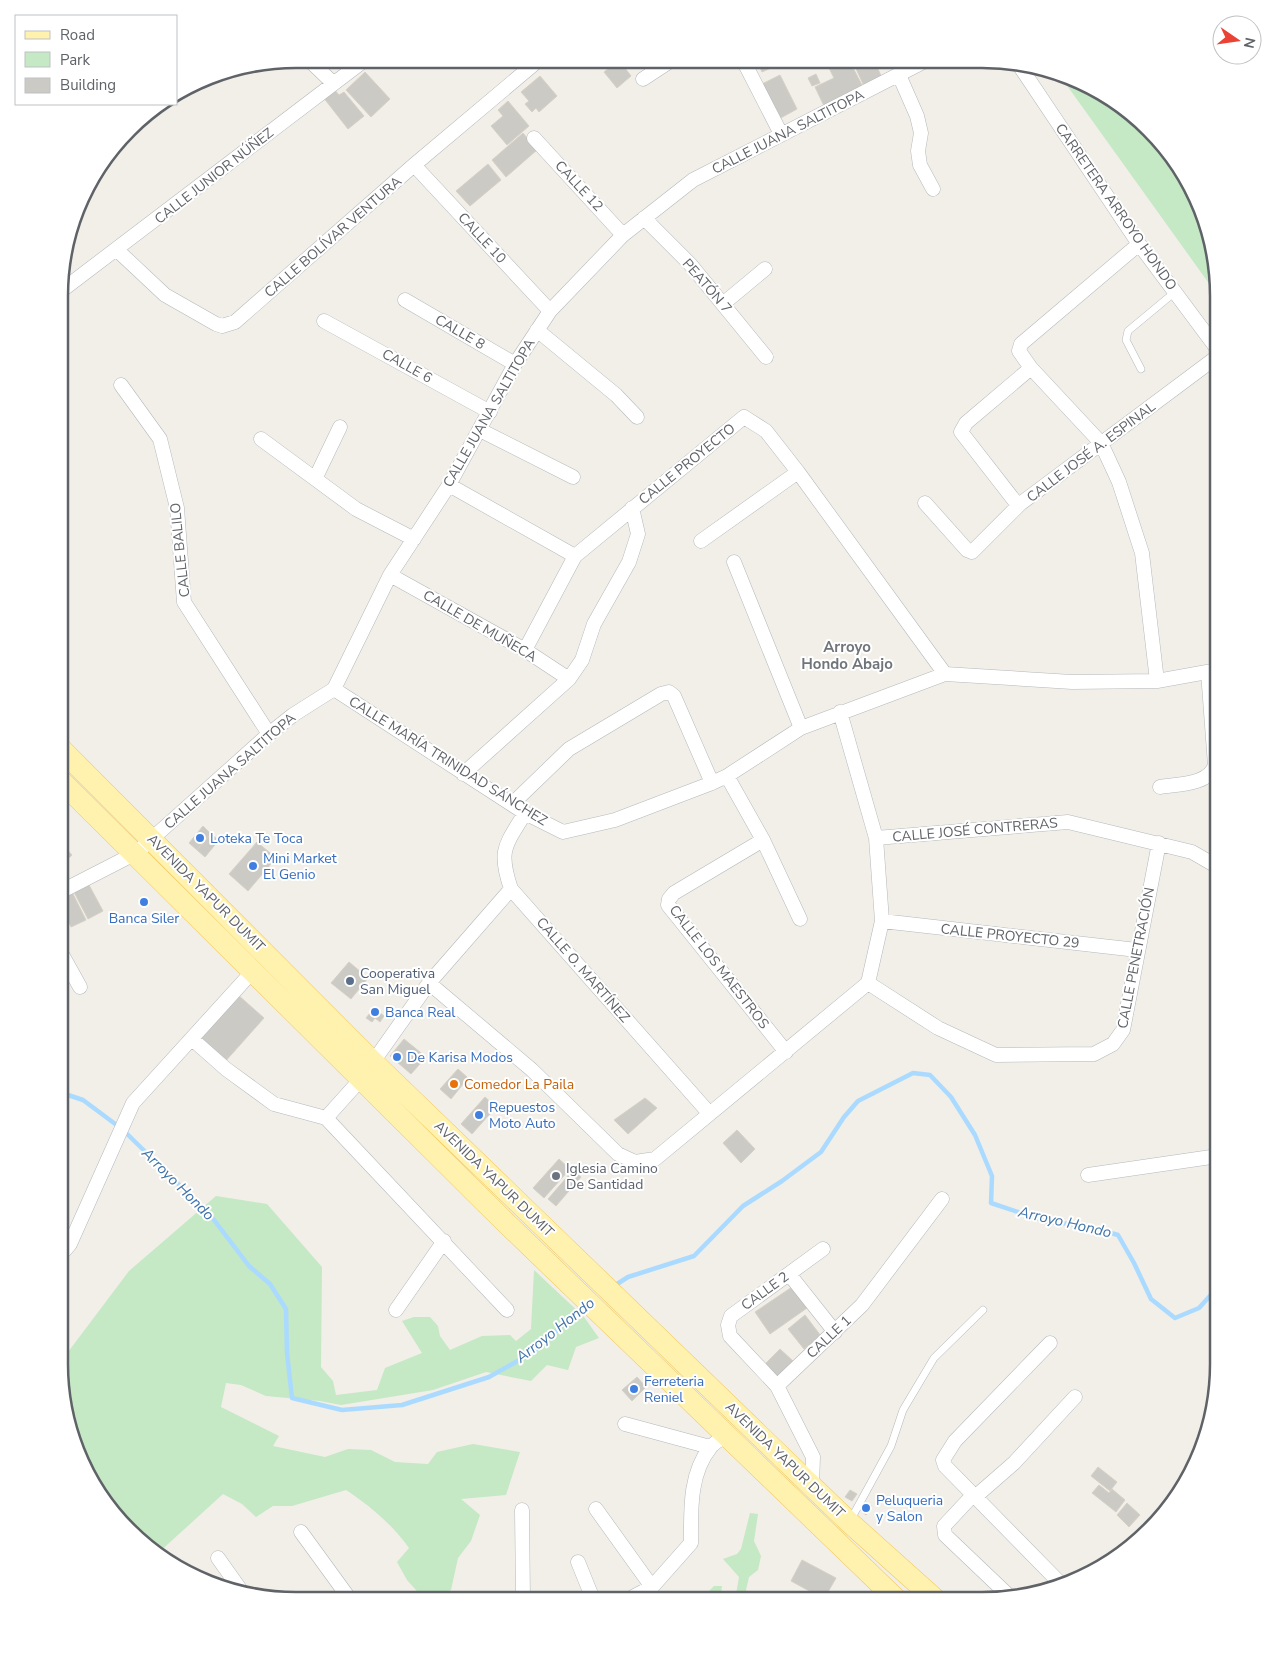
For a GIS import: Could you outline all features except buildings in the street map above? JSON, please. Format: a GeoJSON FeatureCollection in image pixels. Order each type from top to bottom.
{"type":"FeatureCollection","features":[{"type":"Feature","properties":{"kind":"main road","name":"AVENIDA YAPUR DUMIT"},"geometry":{"type":"LineString","coordinates":[[68,756],[152,838],[373,1062],[667,1344],[849,1522],[927,1592]]}},
{"type":"Feature","properties":{"kind":"main road","name":"AVENIDA YAPUR DUMIT"},"geometry":{"type":"LineString","coordinates":[[68,788],[136,853],[361,1080],[650,1360],[718,1442],[888,1592]]}},
{"type":"Feature","properties":{"kind":"street"},"geometry":{"type":"LineString","coordinates":[[317,68],[333,84]]}},
{"type":"Feature","properties":{"kind":"street","name":"CALLE JUNIOR NÚÑEZ"},"geometry":{"type":"LineString","coordinates":[[68,286],[354,68]]}},
{"type":"Feature","properties":{"kind":"street","name":"CALLE BOLÍVAR VENTURA"},"geometry":{"type":"LineString","coordinates":[[117,250],[165,295],[216,324],[228,324],[242,318],[414,165],[530,68]]}},
{"type":"Feature","properties":{"kind":"street"},"geometry":{"type":"LineString","coordinates":[[643,78],[659,68]]}},
{"type":"Feature","properties":{"kind":"street"},"geometry":{"type":"LineString","coordinates":[[747,68],[781,134]]}},
{"type":"Feature","properties":{"kind":"street","name":"CALLE JUANA SALTITOPA"},"geometry":{"type":"LineString","coordinates":[[68,888],[136,853],[269,734],[293,715],[334,689],[390,575],[450,485],[515,364],[550,310],[623,235],[693,180],[912,68]]}},
{"type":"Feature","properties":{"kind":"street","name":"CARRETERA ARROYO HONDO"},"geometry":{"type":"LineString","coordinates":[[1023,71],[1139,244],[1210,339]]}},
{"type":"Feature","properties":{"kind":"street"},"geometry":{"type":"LineString","coordinates":[[899,75],[917,116],[921,133],[918,151],[920,165],[933,189]]}},
{"type":"Feature","properties":{"kind":"street","name":"CALLE 12"},"geometry":{"type":"LineString","coordinates":[[534,138],[623,235]]}},
{"type":"Feature","properties":{"kind":"street","name":"CALLE 10"},"geometry":{"type":"LineString","coordinates":[[414,165],[550,310]]}},
{"type":"Feature","properties":{"kind":"street","name":"PEATÓN 7"},"geometry":{"type":"LineString","coordinates":[[644,218],[690,264],[724,303],[766,357]]}},
{"type":"Feature","properties":{"kind":"street"},"geometry":{"type":"LineString","coordinates":[[1139,244],[1021,344],[1019,351],[1031,368],[1101,443],[1119,482],[1142,553],[1157,681]]}},
{"type":"Feature","properties":{"kind":"street"},"geometry":{"type":"LineString","coordinates":[[724,303],[765,269]]}},
{"type":"Feature","properties":{"kind":"street","name":"CALLE 8"},"geometry":{"type":"LineString","coordinates":[[405,300],[515,364]]}},
{"type":"Feature","properties":{"kind":"street","name":"CALLE 6"},"geometry":{"type":"LineString","coordinates":[[324,321],[490,412]]}},
{"type":"Feature","properties":{"kind":"street"},"geometry":{"type":"LineString","coordinates":[[537,330],[596,378],[637,417]]}},
{"type":"Feature","properties":{"kind":"street","name":"CALLE JOSÉ A. ESPINAL"},"geometry":{"type":"LineString","coordinates":[[1031,368],[966,423],[961,432],[1020,504],[1210,362]]}},
{"type":"Feature","properties":{"kind":"street","name":"CALLE BALILO"},"geometry":{"type":"LineString","coordinates":[[121,385],[160,438],[177,508],[184,602],[269,734]]}},
{"type":"Feature","properties":{"kind":"street","name":"CALLE PROYECTO"},"geometry":{"type":"LineString","coordinates":[[525,650],[575,556],[744,418],[766,431],[945,674]]}},
{"type":"Feature","properties":{"kind":"street"},"geometry":{"type":"LineString","coordinates":[[316,479],[340,427]]}},
{"type":"Feature","properties":{"kind":"street"},"geometry":{"type":"LineString","coordinates":[[480,430],[573,477]]}},
{"type":"Feature","properties":{"kind":"street"},"geometry":{"type":"LineString","coordinates":[[261,439],[356,509],[414,539]]}},
{"type":"Feature","properties":{"kind":"street"},"geometry":{"type":"LineString","coordinates":[[701,541],[798,472]]}},
{"type":"Feature","properties":{"kind":"street"},"geometry":{"type":"LineString","coordinates":[[450,485],[575,556]]}},
{"type":"Feature","properties":{"kind":"street"},"geometry":{"type":"LineString","coordinates":[[925,503],[967,550],[972,552],[1020,504]]}},
{"type":"Feature","properties":{"kind":"street"},"geometry":{"type":"LineString","coordinates":[[463,774],[569,678],[582,660],[594,624],[629,562],[638,534],[632,508]]}},
{"type":"Feature","properties":{"kind":"street"},"geometry":{"type":"LineString","coordinates":[[734,562],[802,728]]}},
{"type":"Feature","properties":{"kind":"street","name":"CALLE DE MUÑECA"},"geometry":{"type":"LineString","coordinates":[[390,575],[525,650],[569,678]]}},
{"type":"Feature","properties":{"kind":"street","name":"CALLE MARÍA TRINIDAD SÁNCHEZ"},"geometry":{"type":"LineString","coordinates":[[334,689],[525,813],[563,832],[615,820],[712,783],[727,776],[802,728],[840,712],[945,674],[1072,682],[1157,681],[1210,672]]}},
{"type":"Feature","properties":{"kind":"street"},"geometry":{"type":"LineString","coordinates":[[512,804],[569,749],[661,694],[669,692],[674,696],[712,783]]}},
{"type":"Feature","properties":{"kind":"street"},"geometry":{"type":"LineString","coordinates":[[429,983],[532,1070],[618,1154],[635,1162],[655,1159],[868,983],[882,921],[876,838],[840,712]]}},
{"type":"Feature","properties":{"kind":"street"},"geometry":{"type":"LineString","coordinates":[[1160,787],[1203,779],[1210,774]]}},
{"type":"Feature","properties":{"kind":"street"},"geometry":{"type":"LineString","coordinates":[[727,776],[763,840],[800,919]]}},
{"type":"Feature","properties":{"kind":"street","name":"CALLE O. MARTÍNEZ"},"geometry":{"type":"LineString","coordinates":[[525,813],[504,848],[504,867],[511,888],[709,1113]]}},
{"type":"Feature","properties":{"kind":"street","name":"CALLE JOSÉ CONTRERAS"},"geometry":{"type":"LineString","coordinates":[[876,838],[1068,822],[1192,852],[1210,862]]}},
{"type":"Feature","properties":{"kind":"street","name":"CALLE LOS MAESTROS"},"geometry":{"type":"LineString","coordinates":[[763,840],[674,893],[669,899],[668,905],[786,1052]]}},
{"type":"Feature","properties":{"kind":"street","name":"CALLE PENETRACIÓN"},"geometry":{"type":"LineString","coordinates":[[868,983],[938,1028],[996,1055],[1094,1054],[1113,1044],[1123,1030],[1159,843]]}},
{"type":"Feature","properties":{"kind":"street"},"geometry":{"type":"LineString","coordinates":[[373,1062],[429,983],[511,888]]}},
{"type":"Feature","properties":{"kind":"street","name":"CALLE PROYECTO 29"},"geometry":{"type":"LineString","coordinates":[[882,921],[1137,950]]}},
{"type":"Feature","properties":{"kind":"street"},"geometry":{"type":"LineString","coordinates":[[68,965],[80,987]]}},
{"type":"Feature","properties":{"kind":"street"},"geometry":{"type":"LineString","coordinates":[[68,1247],[128,1110],[253,971]]}},
{"type":"Feature","properties":{"kind":"street"},"geometry":{"type":"LineString","coordinates":[[192,1039],[226,1069],[274,1104],[326,1118],[507,1310]]}},
{"type":"Feature","properties":{"kind":"street"},"geometry":{"type":"LineString","coordinates":[[326,1118],[361,1080]]}},
{"type":"Feature","properties":{"kind":"street"},"geometry":{"type":"LineString","coordinates":[[1088,1176],[1210,1157]]}},
{"type":"Feature","properties":{"kind":"street","name":"CALLE 1"},"geometry":{"type":"LineString","coordinates":[[777,1386],[862,1305],[942,1199]]}},
{"type":"Feature","properties":{"kind":"street"},"geometry":{"type":"LineString","coordinates":[[396,1310],[444,1241]]}},
{"type":"Feature","properties":{"kind":"street","name":"CALLE 2"},"geometry":{"type":"LineString","coordinates":[[777,1386],[730,1336],[728,1325],[731,1316],[823,1249]]}},
{"type":"Feature","properties":{"kind":"street"},"geometry":{"type":"LineString","coordinates":[[790,1274],[835,1332]]}},
{"type":"Feature","properties":{"kind":"street"},"geometry":{"type":"LineString","coordinates":[[1050,1343],[955,1441],[945,1455],[945,1466],[1056,1579]]}},
{"type":"Feature","properties":{"kind":"street"},"geometry":{"type":"LineString","coordinates":[[777,1386],[813,1457],[812,1485]]}},
{"type":"Feature","properties":{"kind":"street"},"geometry":{"type":"LineString","coordinates":[[1003,1591],[945,1535],[944,1526],[974,1496],[1014,1463],[1075,1397]]}},
{"type":"Feature","properties":{"kind":"street"},"geometry":{"type":"LineString","coordinates":[[625,1424],[718,1442],[698,1469],[692,1503],[692,1543],[652,1587],[642,1592]]}},
{"type":"Feature","properties":{"kind":"street"},"geometry":{"type":"LineString","coordinates":[[596,1509],[652,1587]]}},
{"type":"Feature","properties":{"kind":"street"},"geometry":{"type":"LineString","coordinates":[[522,1510],[523,1592]]}},
{"type":"Feature","properties":{"kind":"street"},"geometry":{"type":"LineString","coordinates":[[301,1532],[345,1592]]}},
{"type":"Feature","properties":{"kind":"street"},"geometry":{"type":"LineString","coordinates":[[218,1558],[236,1584]]}},
{"type":"Feature","properties":{"kind":"street"},"geometry":{"type":"LineString","coordinates":[[578,1562],[590,1592]]}},
{"type":"Feature","properties":{"kind":"lane"},"geometry":{"type":"LineString","coordinates":[[1141,369],[1126,340],[1128,331],[1175,292]]}},
{"type":"Feature","properties":{"kind":"lane"},"geometry":{"type":"LineString","coordinates":[[849,1522],[891,1446],[903,1410],[934,1358],[983,1310]]}},
{"type":"Feature","properties":{"kind":"green space"},"geometry":{"type":"Polygon","coordinates":[[[1066,84],[1095,98],[1132,124],[1153,145],[1171,169],[1192,208],[1202,237],[1208,266],[1209,284],[1066,84]]]}},
{"type":"Feature","properties":{"kind":"green space"},"geometry":{"type":"Polygon","coordinates":[[[216,1196],[267,1204],[322,1267],[321,1367],[333,1381],[336,1395],[377,1390],[385,1368],[422,1353],[402,1321],[414,1317],[430,1317],[438,1326],[440,1336],[450,1350],[482,1336],[510,1335],[516,1341],[531,1329],[534,1270],[584,1317],[599,1338],[576,1347],[568,1370],[547,1365],[531,1381],[486,1372],[433,1390],[341,1405],[266,1396],[241,1385],[226,1383],[221,1407],[279,1436],[273,1446],[325,1457],[348,1449],[371,1450],[395,1462],[428,1464],[437,1452],[473,1444],[520,1452],[506,1495],[461,1499],[480,1515],[471,1541],[458,1558],[451,1590],[447,1592],[418,1592],[407,1580],[397,1562],[409,1548],[396,1531],[380,1516],[346,1490],[292,1506],[273,1506],[256,1517],[242,1504],[223,1494],[163,1549],[145,1535],[124,1514],[98,1477],[80,1437],[69,1393],[68,1352],[129,1271],[216,1196]]]}},
{"type":"Feature","properties":{"kind":"green space"},"geometry":{"type":"Polygon","coordinates":[[[750,1513],[758,1514],[754,1541],[761,1556],[758,1570],[749,1577],[747,1592],[736,1592],[739,1577],[723,1559],[737,1554],[741,1549],[750,1513]]]}},
{"type":"Feature","properties":{"kind":"green space"},"geometry":{"type":"Polygon","coordinates":[[[714,1586],[722,1586],[721,1592],[708,1592],[714,1586]]]}},
{"type":"Feature","properties":{"kind":"waterway","name":"Arroyo Hondo"},"geometry":{"type":"LineString","coordinates":[[614,1286],[628,1277],[694,1256],[743,1206],[782,1181],[821,1152],[844,1117],[858,1101],[913,1073],[930,1075],[951,1097],[975,1135],[992,1176],[991,1203],[1048,1222],[1083,1225],[1118,1235],[1151,1299],[1175,1318],[1199,1308],[1210,1296]]}},
{"type":"Feature","properties":{"kind":"waterway","name":"Arroyo Hondo"},"geometry":{"type":"LineString","coordinates":[[68,1095],[83,1100],[122,1129],[211,1216],[249,1266],[270,1284],[286,1309],[287,1353],[292,1398],[342,1410],[402,1405],[489,1377],[530,1354],[585,1305]]}},
{"type":"Feature","properties":{"kind":"place","name":"Loteka Te Toca"},"geometry":{"type":"Point","coordinates":[200,838]}},
{"type":"Feature","properties":{"kind":"place","name":"Mini Market El Genio"},"geometry":{"type":"Point","coordinates":[253,866]}},
{"type":"Feature","properties":{"kind":"place","name":"Banca Siler"},"geometry":{"type":"Point","coordinates":[144,902]}},
{"type":"Feature","properties":{"kind":"place","name":"Cooperativa San Miguel"},"geometry":{"type":"Point","coordinates":[350,981]}},
{"type":"Feature","properties":{"kind":"place","name":"Banca Real"},"geometry":{"type":"Point","coordinates":[375,1012]}},
{"type":"Feature","properties":{"kind":"place","name":"De Karisa Modos"},"geometry":{"type":"Point","coordinates":[397,1057]}},
{"type":"Feature","properties":{"kind":"place","name":"Comedor La Paila"},"geometry":{"type":"Point","coordinates":[454,1084]}},
{"type":"Feature","properties":{"kind":"place","name":"Repuestos Moto Auto"},"geometry":{"type":"Point","coordinates":[479,1115]}},
{"type":"Feature","properties":{"kind":"place","name":"Iglesia Camino De Santidad"},"geometry":{"type":"Point","coordinates":[556,1176]}},
{"type":"Feature","properties":{"kind":"place","name":"Ferreteria Reniel"},"geometry":{"type":"Point","coordinates":[634,1389]}},
{"type":"Feature","properties":{"kind":"place","name":"Peluqueria y Salon"},"geometry":{"type":"Point","coordinates":[866,1508]}},
{"type":"Feature","properties":{"kind":"district","name":"Arroyo Hondo Abajo"},"geometry":{"type":"Point","coordinates":[847,656]}}]}
